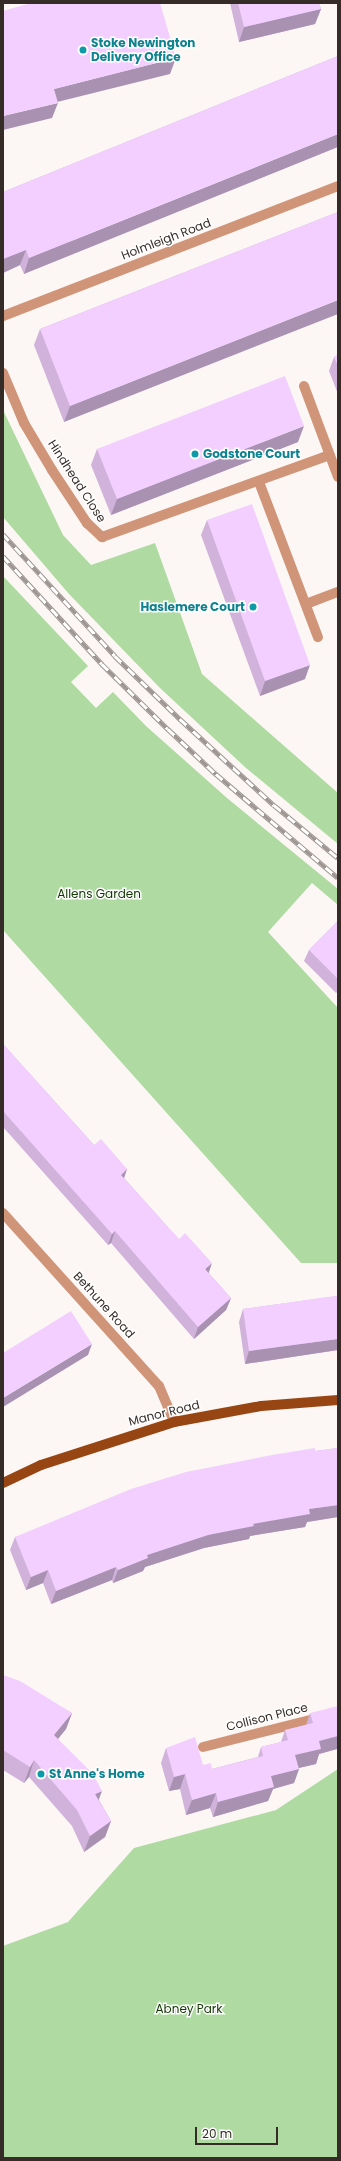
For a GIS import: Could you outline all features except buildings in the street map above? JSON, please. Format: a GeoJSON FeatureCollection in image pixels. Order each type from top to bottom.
{"type":"FeatureCollection","features":[{"type":"Feature","properties":{"kind":"main road","name":"Manor Road"},"geometry":{"type":"LineString","coordinates":[[3,1483],[41,1465],[174,1422],[261,1406],[338,1400]]}},
{"type":"Feature","properties":{"kind":"street","name":"Holmleigh Road"},"geometry":{"type":"LineString","coordinates":[[3,316],[338,186]]}},
{"type":"Feature","properties":{"kind":"street","name":"Hindhead Close"},"geometry":{"type":"LineString","coordinates":[[3,373],[24,423],[52,470],[87,523],[102,537],[259,482],[330,455]]}},
{"type":"Feature","properties":{"kind":"street"},"geometry":{"type":"LineString","coordinates":[[304,386],[338,477]]}},
{"type":"Feature","properties":{"kind":"street"},"geometry":{"type":"LineString","coordinates":[[259,482],[318,637]]}},
{"type":"Feature","properties":{"kind":"street"},"geometry":{"type":"LineString","coordinates":[[306,604],[338,592]]}},
{"type":"Feature","properties":{"kind":"street","name":"Bethune Road"},"geometry":{"type":"LineString","coordinates":[[3,1213],[159,1386],[174,1422]]}},
{"type":"Feature","properties":{"kind":"street","name":"Collison Place"},"geometry":{"type":"LineString","coordinates":[[203,1747],[338,1713]]}},
{"type":"Feature","properties":{"kind":"green space"},"geometry":{"type":"Polygon","coordinates":[[[3,410],[63,535],[91,565],[155,543],[202,674],[338,793],[338,844],[246,768],[160,688],[69,594],[3,517],[3,410]]]}},
{"type":"Feature","properties":{"kind":"green space","name":"Allens Garden"},"geometry":{"type":"Polygon","coordinates":[[[3,576],[88,666],[71,682],[96,708],[113,692],[146,726],[227,798],[338,889],[338,905],[312,883],[268,932],[338,1008],[338,1263],[301,1263],[3,930],[3,576]]]}},
{"type":"Feature","properties":{"kind":"green space","name":"Abney Park"},"geometry":{"type":"Polygon","coordinates":[[[338,1769],[338,2158],[3,2158],[3,1946],[68,1922],[134,1848],[276,1810],[338,1769]]]}},
{"type":"Feature","properties":{"kind":"railway"},"geometry":{"type":"LineString","coordinates":[[3,534],[115,656],[180,719],[274,805],[338,858]]}},
{"type":"Feature","properties":{"kind":"railway"},"geometry":{"type":"LineString","coordinates":[[3,556],[102,664],[168,729],[216,774],[338,878]]}},
{"type":"Feature","properties":{"kind":"place","name":"Stoke Newington Delivery Office"},"geometry":{"type":"Point","coordinates":[83,50]}},
{"type":"Feature","properties":{"kind":"place","name":"Godstone Court"},"geometry":{"type":"Point","coordinates":[195,454]}},
{"type":"Feature","properties":{"kind":"place","name":"Haslemere Court"},"geometry":{"type":"Point","coordinates":[253,607]}},
{"type":"Feature","properties":{"kind":"place","name":"St Anne's Home"},"geometry":{"type":"Point","coordinates":[41,1774]}}]}
